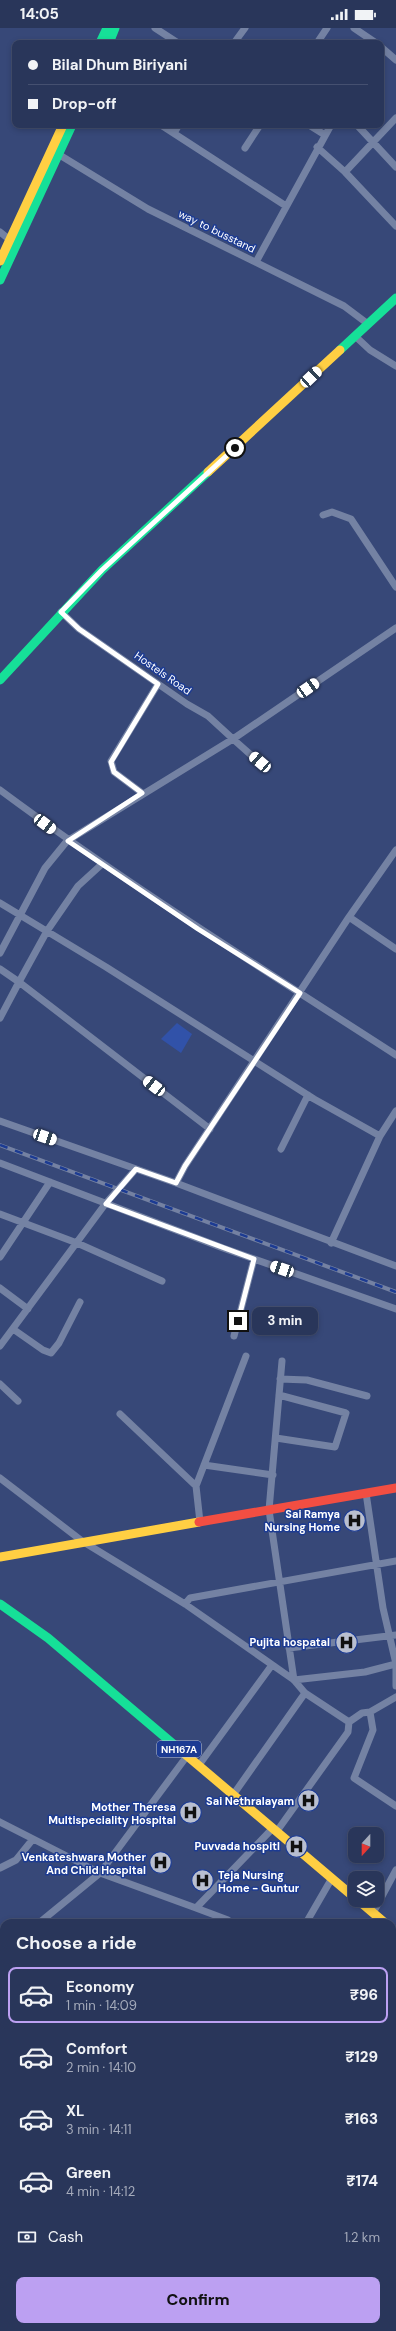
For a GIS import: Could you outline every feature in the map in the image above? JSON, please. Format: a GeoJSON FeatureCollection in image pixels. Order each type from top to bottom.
{"type":"FeatureCollection","features":[{"type":"Feature","properties":{"kind":"main road"},"geometry":{"type":"LineString","coordinates":[[101,40],[107,28]]}},
{"type":"Feature","properties":{"kind":"main road"},"geometry":{"type":"LineString","coordinates":[[110,40],[115,28]]}},
{"type":"Feature","properties":{"kind":"main road"},"geometry":{"type":"LineString","coordinates":[[0,261],[62,128]]}},
{"type":"Feature","properties":{"kind":"main road"},"geometry":{"type":"LineString","coordinates":[[0,280],[71,128]]}},
{"type":"Feature","properties":{"kind":"main road"},"geometry":{"type":"LineString","coordinates":[[0,680],[61,612],[102,570],[396,298]]}},
{"type":"Feature","properties":{"kind":"main road"},"geometry":{"type":"LineString","coordinates":[[0,1557],[82,1541],[396,1488]]}},
{"type":"Feature","properties":{"kind":"main road","name":"NH167A"},"geometry":{"type":"LineString","coordinates":[[0,1604],[48,1638],[348,1892]]}},
{"type":"Feature","properties":{"kind":"main road"},"geometry":{"type":"LineString","coordinates":[[366,1907],[380,1919]]}},
{"type":"Feature","properties":{"kind":"street"},"geometry":{"type":"LineString","coordinates":[[155,28],[173,40]]}},
{"type":"Feature","properties":{"kind":"street"},"geometry":{"type":"LineString","coordinates":[[236,40],[245,28]]}},
{"type":"Feature","properties":{"kind":"street"},"geometry":{"type":"LineString","coordinates":[[319,40],[327,28]]}},
{"type":"Feature","properties":{"kind":"street"},"geometry":{"type":"LineString","coordinates":[[354,28],[372,40]]}},
{"type":"Feature","properties":{"kind":"street"},"geometry":{"type":"LineString","coordinates":[[384,50],[396,60]]}},
{"type":"Feature","properties":{"kind":"street"},"geometry":{"type":"LineString","coordinates":[[345,172],[396,118]]}},
{"type":"Feature","properties":{"kind":"street"},"geometry":{"type":"LineString","coordinates":[[166,128],[286,206]]}},
{"type":"Feature","properties":{"kind":"street"},"geometry":{"type":"LineString","coordinates":[[174,133],[177,128]]}},
{"type":"Feature","properties":{"kind":"street"},"geometry":{"type":"LineString","coordinates":[[245,148],[258,128]]}},
{"type":"Feature","properties":{"kind":"street"},"geometry":{"type":"LineString","coordinates":[[314,128],[325,135]]}},
{"type":"Feature","properties":{"kind":"street"},"geometry":{"type":"LineString","coordinates":[[256,262],[317,147],[329,128]]}},
{"type":"Feature","properties":{"kind":"street"},"geometry":{"type":"LineString","coordinates":[[360,128],[396,167]]}},
{"type":"Feature","properties":{"kind":"street"},"geometry":{"type":"LineString","coordinates":[[317,147],[345,172],[396,226]]}},
{"type":"Feature","properties":{"kind":"street","name":"way to busstand"},"geometry":{"type":"LineString","coordinates":[[58,154],[148,209],[344,306],[368,324]]}},
{"type":"Feature","properties":{"kind":"street"},"geometry":{"type":"LineString","coordinates":[[0,232],[10,240]]}},
{"type":"Feature","properties":{"kind":"street"},"geometry":{"type":"LineString","coordinates":[[354,336],[370,350],[396,366]]}},
{"type":"Feature","properties":{"kind":"street"},"geometry":{"type":"LineString","coordinates":[[323,514],[332,512],[340,514],[354,522],[378,563],[396,587]]}},
{"type":"Feature","properties":{"kind":"street","name":"Hostels Road"},"geometry":{"type":"LineString","coordinates":[[61,612],[79,629],[158,684],[208,716],[260,762]]}},
{"type":"Feature","properties":{"kind":"street"},"geometry":{"type":"LineString","coordinates":[[0,953],[45,868],[68,841],[142,793],[233,739],[396,628]]}},
{"type":"Feature","properties":{"kind":"street"},"geometry":{"type":"LineString","coordinates":[[142,793],[114,772],[111,762],[158,684]]}},
{"type":"Feature","properties":{"kind":"street"},"geometry":{"type":"LineString","coordinates":[[0,790],[68,841],[198,929],[396,1055]]}},
{"type":"Feature","properties":{"kind":"street"},"geometry":{"type":"LineString","coordinates":[[176,1183],[185,1166],[255,1063],[349,917],[396,850]]}},
{"type":"Feature","properties":{"kind":"street"},"geometry":{"type":"LineString","coordinates":[[0,1018],[47,931],[78,886],[102,864]]}},
{"type":"Feature","properties":{"kind":"street"},"geometry":{"type":"LineString","coordinates":[[0,903],[47,931],[255,1063],[380,1136]]}},
{"type":"Feature","properties":{"kind":"street"},"geometry":{"type":"LineString","coordinates":[[349,917],[396,949]]}},
{"type":"Feature","properties":{"kind":"street"},"geometry":{"type":"LineString","coordinates":[[0,969],[210,1129]]}},
{"type":"Feature","properties":{"kind":"street"},"geometry":{"type":"LineString","coordinates":[[281,1149],[308,1095]]}},
{"type":"Feature","properties":{"kind":"street"},"geometry":{"type":"LineString","coordinates":[[331,1243],[380,1136],[396,1111]]}},
{"type":"Feature","properties":{"kind":"street"},"geometry":{"type":"LineString","coordinates":[[0,1121],[176,1183],[331,1243],[396,1266]]}},
{"type":"Feature","properties":{"kind":"street"},"geometry":{"type":"LineString","coordinates":[[0,1163],[254,1259],[396,1309]]}},
{"type":"Feature","properties":{"kind":"street"},"geometry":{"type":"LineString","coordinates":[[0,1346],[106,1204],[136,1169]]}},
{"type":"Feature","properties":{"kind":"street"},"geometry":{"type":"LineString","coordinates":[[0,1256],[50,1182]]}},
{"type":"Feature","properties":{"kind":"street"},"geometry":{"type":"LineString","coordinates":[[0,1214],[23,1224],[77,1243],[162,1281]]}},
{"type":"Feature","properties":{"kind":"street"},"geometry":{"type":"LineString","coordinates":[[234,1336],[254,1259]]}},
{"type":"Feature","properties":{"kind":"street"},"geometry":{"type":"LineString","coordinates":[[0,1288],[28,1309]]}},
{"type":"Feature","properties":{"kind":"street"},"geometry":{"type":"LineString","coordinates":[[13,1329],[43,1350],[51,1353],[59,1343],[80,1302]]}},
{"type":"Feature","properties":{"kind":"street"},"geometry":{"type":"LineString","coordinates":[[200,1522],[196,1486],[246,1356]]}},
{"type":"Feature","properties":{"kind":"street"},"geometry":{"type":"LineString","coordinates":[[282,1361],[269,1510],[294,1680]]}},
{"type":"Feature","properties":{"kind":"street"},"geometry":{"type":"LineString","coordinates":[[280,1379],[307,1380],[367,1396]]}},
{"type":"Feature","properties":{"kind":"street"},"geometry":{"type":"LineString","coordinates":[[0,1384],[18,1401]]}},
{"type":"Feature","properties":{"kind":"street"},"geometry":{"type":"LineString","coordinates":[[276,1438],[335,1448],[346,1413],[279,1395]]}},
{"type":"Feature","properties":{"kind":"street"},"geometry":{"type":"LineString","coordinates":[[120,1414],[196,1486]]}},
{"type":"Feature","properties":{"kind":"street"},"geometry":{"type":"LineString","coordinates":[[204,1465],[273,1475]]}},
{"type":"Feature","properties":{"kind":"street"},"geometry":{"type":"LineString","coordinates":[[0,1478],[82,1541],[185,1604],[294,1680],[305,1693],[349,1722]]}},
{"type":"Feature","properties":{"kind":"street"},"geometry":{"type":"LineString","coordinates":[[366,1493],[377,1564],[392,1636],[396,1664],[396,1686]]}},
{"type":"Feature","properties":{"kind":"street"},"geometry":{"type":"LineString","coordinates":[[185,1604],[190,1598],[396,1561]]}},
{"type":"Feature","properties":{"kind":"street"},"geometry":{"type":"LineString","coordinates":[[289,1648],[392,1636]]}},
{"type":"Feature","properties":{"kind":"street"},"geometry":{"type":"LineString","coordinates":[[294,1680],[365,1672],[396,1664]]}},
{"type":"Feature","properties":{"kind":"street"},"geometry":{"type":"LineString","coordinates":[[199,1765],[272,1665]]}},
{"type":"Feature","properties":{"kind":"street"},"geometry":{"type":"LineString","coordinates":[[233,1795],[305,1693]]}},
{"type":"Feature","properties":{"kind":"street"},"geometry":{"type":"LineString","coordinates":[[196,1908],[275,1830],[348,1732],[349,1722],[362,1713],[370,1712],[396,1696]]}},
{"type":"Feature","properties":{"kind":"street"},"geometry":{"type":"LineString","coordinates":[[370,1712],[373,1730],[354,1778],[396,1806]]}},
{"type":"Feature","properties":{"kind":"street"},"geometry":{"type":"LineString","coordinates":[[44,1919],[100,1872],[187,1756]]}},
{"type":"Feature","properties":{"kind":"street"},"geometry":{"type":"LineString","coordinates":[[0,1822],[100,1872],[225,1919]]}},
{"type":"Feature","properties":{"kind":"street"},"geometry":{"type":"LineString","coordinates":[[0,1868],[16,1860],[33,1839]]}},
{"type":"Feature","properties":{"kind":"street"},"geometry":{"type":"LineString","coordinates":[[373,1913],[395,1873]]}},
{"type":"Feature","properties":{"kind":"street"},"geometry":{"type":"LineString","coordinates":[[308,1919],[332,1878]]}},
{"type":"Feature","properties":{"kind":"shaded area"},"geometry":{"type":"Polygon","coordinates":[[[177,1023],[192,1034],[181,1053],[161,1039],[177,1023]]]}},
{"type":"Feature","properties":{"kind":"railway"},"geometry":{"type":"LineString","coordinates":[[0,1145],[396,1292]]}},
{"type":"Feature","properties":{"kind":"traffic: fast"},"geometry":{"type":"LineString","coordinates":[[101,40],[107,28]]}},
{"type":"Feature","properties":{"kind":"traffic: fast"},"geometry":{"type":"LineString","coordinates":[[110,40],[115,28]]}},
{"type":"Feature","properties":{"kind":"traffic: fast"},"geometry":{"type":"LineString","coordinates":[[0,280],[71,128]]}},
{"type":"Feature","properties":{"kind":"traffic: fast"},"geometry":{"type":"LineString","coordinates":[[340,350],[396,298]]}},
{"type":"Feature","properties":{"kind":"traffic: fast"},"geometry":{"type":"LineString","coordinates":[[0,680],[102,570],[208,472]]}},
{"type":"Feature","properties":{"kind":"traffic: fast"},"geometry":{"type":"LineString","coordinates":[[0,1604],[48,1638],[185,1754]]}},
{"type":"Feature","properties":{"kind":"traffic: slow"},"geometry":{"type":"LineString","coordinates":[[0,261],[62,128]]}},
{"type":"Feature","properties":{"kind":"traffic: slow"},"geometry":{"type":"LineString","coordinates":[[208,472],[340,350]]}},
{"type":"Feature","properties":{"kind":"traffic: slow"},"geometry":{"type":"LineString","coordinates":[[0,1557],[199,1522]]}},
{"type":"Feature","properties":{"kind":"traffic: slow"},"geometry":{"type":"LineString","coordinates":[[185,1754],[348,1892]]}},
{"type":"Feature","properties":{"kind":"traffic: slow"},"geometry":{"type":"LineString","coordinates":[[366,1907],[380,1919]]}},
{"type":"Feature","properties":{"kind":"traffic: jam"},"geometry":{"type":"LineString","coordinates":[[199,1522],[396,1488]]}},
{"type":"Feature","properties":{"kind":"place","name":"Sai Ramya Nursing Home"},"geometry":{"type":"Point","coordinates":[355,1520]}},
{"type":"Feature","properties":{"kind":"place","name":"Pujita hospatal"},"geometry":{"type":"Point","coordinates":[346,1642]}},
{"type":"Feature","properties":{"kind":"place","name":"Sai Nethralayam"},"geometry":{"type":"Point","coordinates":[309,1801]}},
{"type":"Feature","properties":{"kind":"place","name":"Mother Theresa Multispeciality Hospital"},"geometry":{"type":"Point","coordinates":[191,1813]}},
{"type":"Feature","properties":{"kind":"place","name":"Puvvada hospitl"},"geometry":{"type":"Point","coordinates":[296,1846]}},
{"type":"Feature","properties":{"kind":"place","name":"Venkateshwara Mother And Child Hospital"},"geometry":{"type":"Point","coordinates":[161,1863]}},
{"type":"Feature","properties":{"kind":"place","name":"Teja Nursing Home - Guntur"},"geometry":{"type":"Point","coordinates":[202,1881]}},
{"type":"Feature","properties":{"kind":"route"},"geometry":{"type":"LineString","coordinates":[[235,448],[102,570],[61,612],[79,629],[158,684],[114,752],[111,762],[114,772],[142,793],[68,841],[198,929],[300,993],[185,1166],[176,1183],[136,1169],[106,1204],[254,1259],[238,1321]]}}]}
